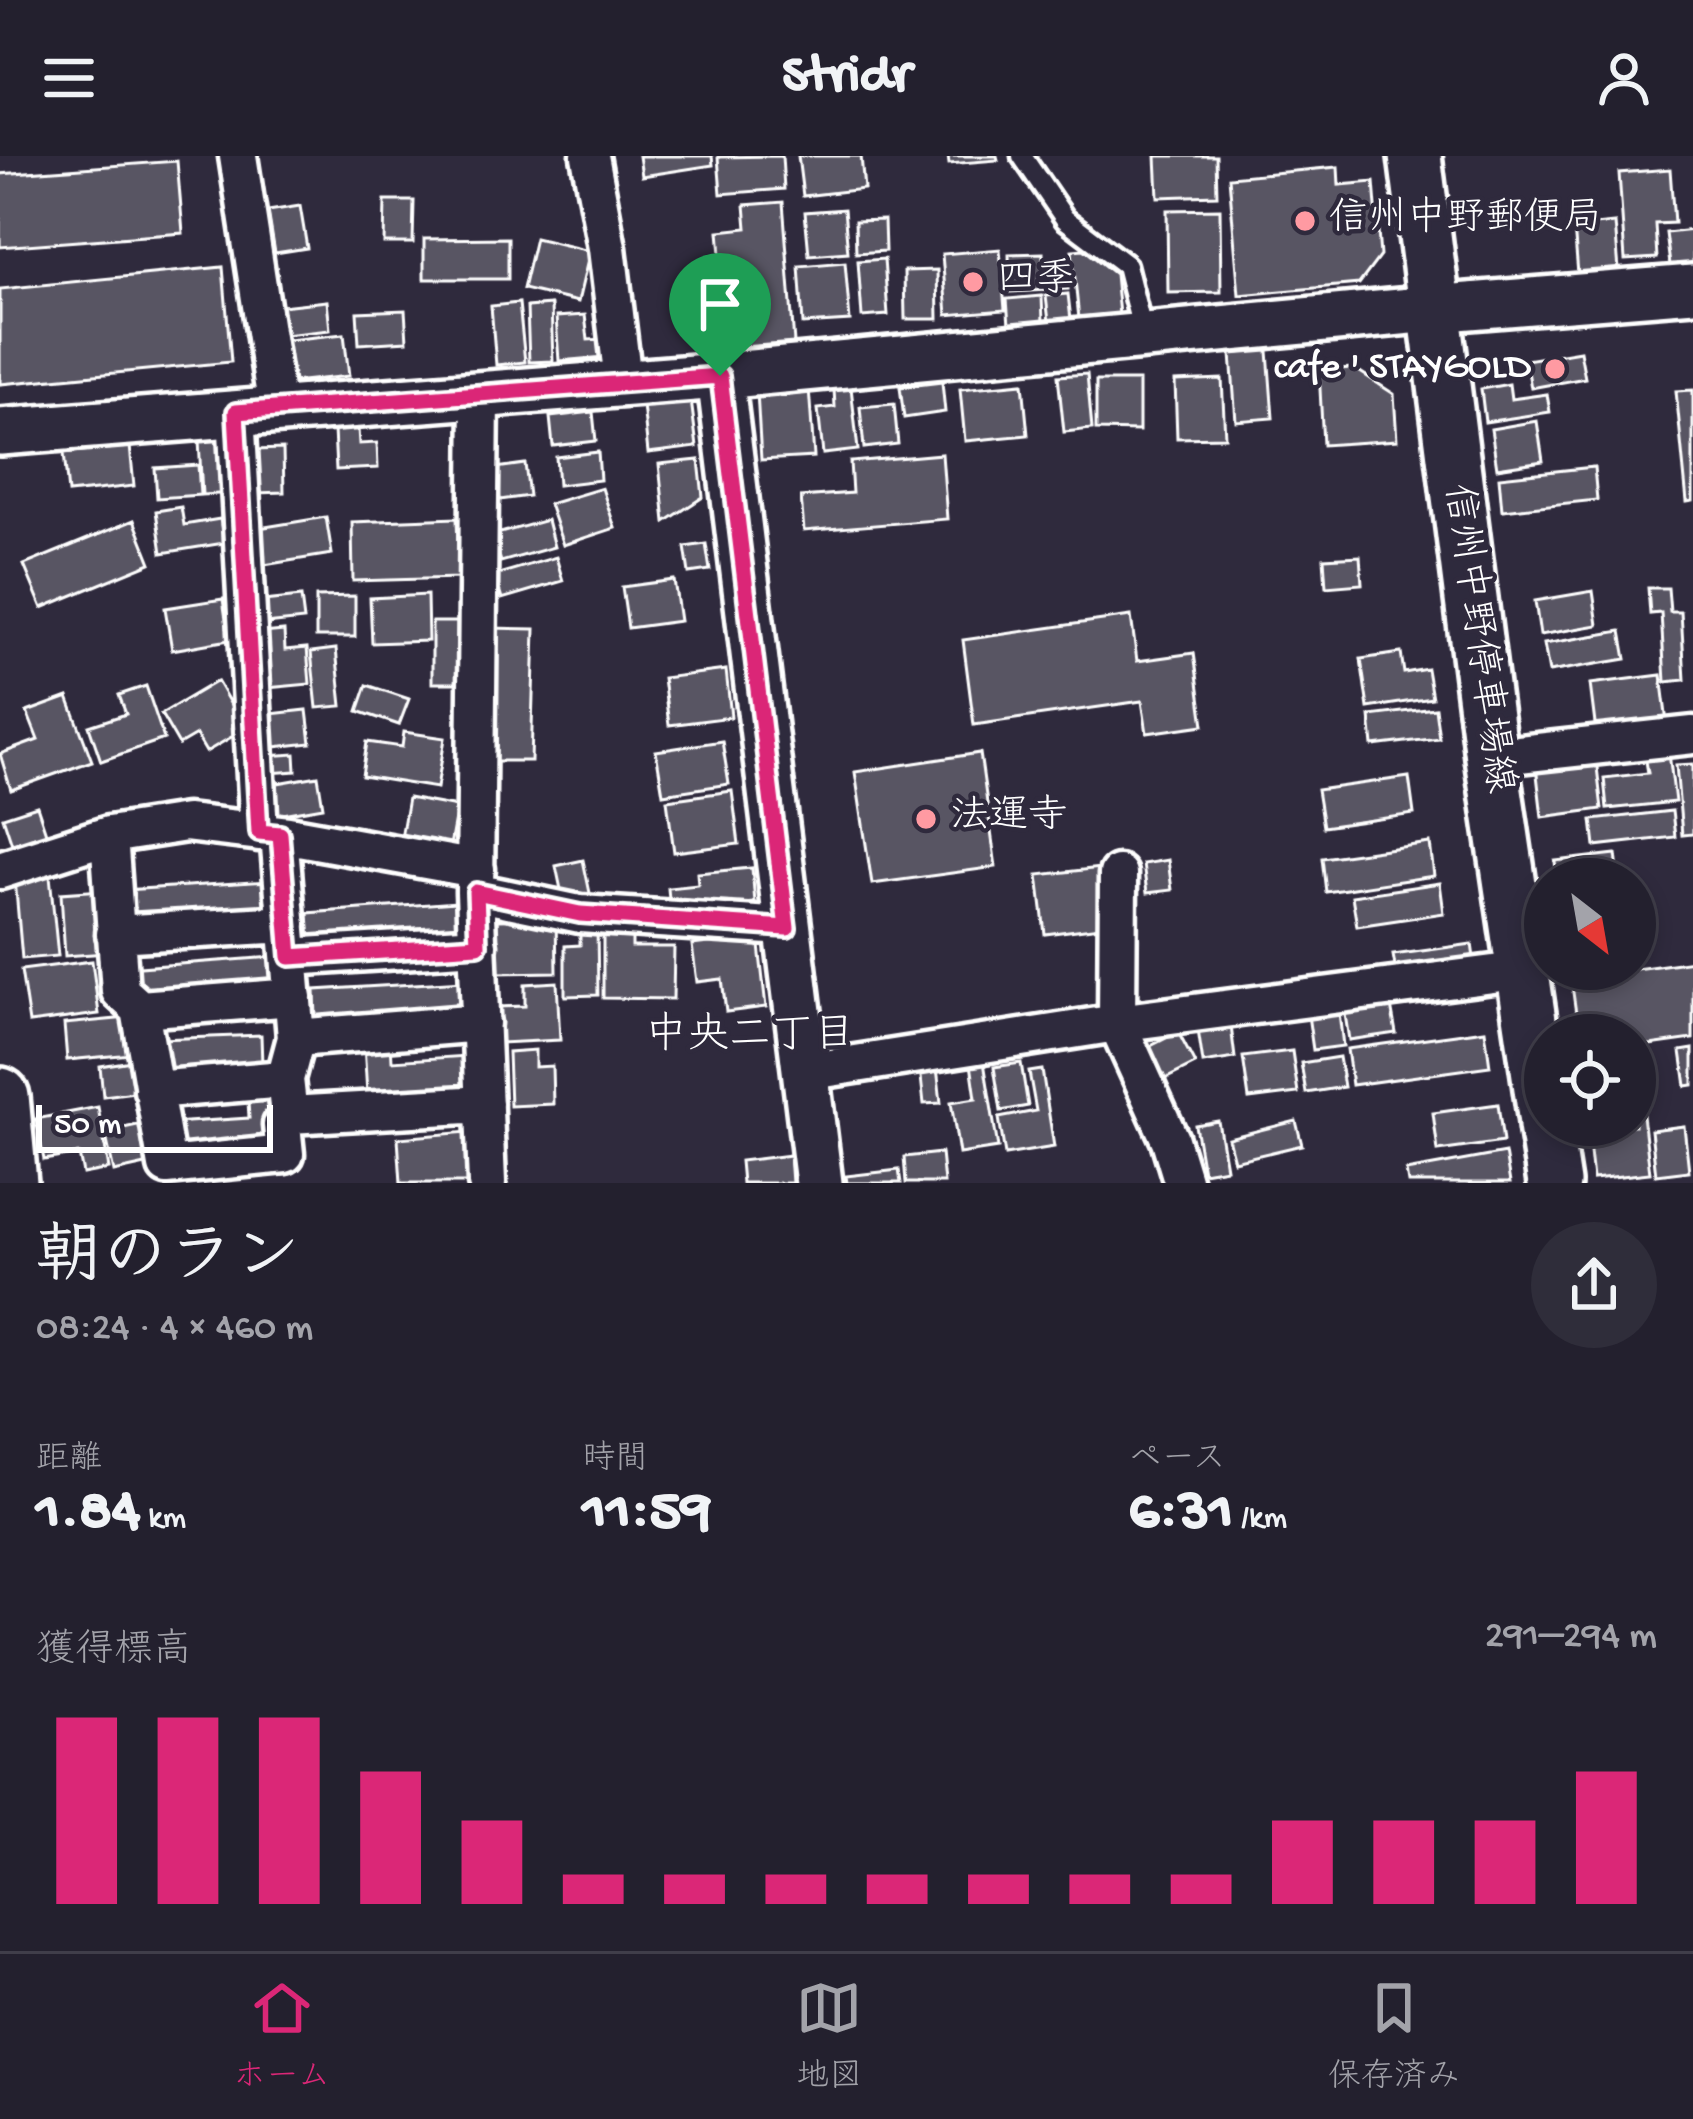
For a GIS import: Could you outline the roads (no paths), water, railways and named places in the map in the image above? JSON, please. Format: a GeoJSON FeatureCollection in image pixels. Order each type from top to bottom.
{"type":"FeatureCollection","features":[{"type":"Feature","properties":{"kind":"main road","name":"信州中野停車場線"},"geometry":{"type":"LineString","coordinates":[[1414,156],[1491,757],[1529,1014]]}},
{"type":"Feature","properties":{"kind":"main road"},"geometry":{"type":"LineString","coordinates":[[0,1097],[8,1183]]}},
{"type":"Feature","properties":{"kind":"main road","name":"信州中野停車場線"},"geometry":{"type":"LineString","coordinates":[[1548,1146],[1554,1183]]}},
{"type":"Feature","properties":{"kind":"street"},"geometry":{"type":"LineString","coordinates":[[109,835],[120,991],[140,1009],[167,1166],[285,1154],[282,1125],[296,1038],[288,940],[269,833],[257,411],[238,156]]}},
{"type":"Feature","properties":{"kind":"street"},"geometry":{"type":"LineString","coordinates":[[590,156],[623,381]]}},
{"type":"Feature","properties":{"kind":"street"},"geometry":{"type":"LineString","coordinates":[[0,433],[720,376],[1693,288]]}},
{"type":"Feature","properties":{"kind":"street"},"geometry":{"type":"LineString","coordinates":[[720,376],[819,1183]]}},
{"type":"Feature","properties":{"kind":"street"},"geometry":{"type":"LineString","coordinates":[[479,394],[476,880],[487,1183]]}},
{"type":"Feature","properties":{"kind":"street"},"geometry":{"type":"LineString","coordinates":[[1491,757],[1693,735]]}},
{"type":"Feature","properties":{"kind":"street"},"geometry":{"type":"LineString","coordinates":[[0,870],[109,835],[186,823],[269,833],[476,880],[580,914],[787,928]]}},
{"type":"Feature","properties":{"kind":"street"},"geometry":{"type":"LineString","coordinates":[[1118,874],[1117,1023],[1183,1183]]}},
{"type":"Feature","properties":{"kind":"street"},"geometry":{"type":"LineString","coordinates":[[115,934],[478,945]]}},
{"type":"Feature","properties":{"kind":"street"},"geometry":{"type":"LineString","coordinates":[[805,1072],[1117,1023],[1523,970]]}},
{"type":"Feature","properties":{"kind":"street"},"geometry":{"type":"LineString","coordinates":[[140,1009],[293,997]]}},
{"type":"Feature","properties":{"kind":"street"},"geometry":{"type":"LineString","coordinates":[[296,1038],[481,1023]]}},
{"type":"Feature","properties":{"kind":"street"},"geometry":{"type":"LineString","coordinates":[[153,1090],[484,1104]]}},
{"type":"Feature","properties":{"kind":"lane"},"geometry":{"type":"LineString","coordinates":[[1022,156],[1065,218],[1126,265],[1144,338]]}},
{"type":"Feature","properties":{"kind":"place","name":"信州中野郵便局"},"geometry":{"type":"Point","coordinates":[1305,221]}},
{"type":"Feature","properties":{"kind":"place","name":"四季"},"geometry":{"type":"Point","coordinates":[973,282]}},
{"type":"Feature","properties":{"kind":"place","name":"cafe ' STAYGOLD"},"geometry":{"type":"Point","coordinates":[1555,369]}},
{"type":"Feature","properties":{"kind":"place","name":"法運寺"},"geometry":{"type":"Point","coordinates":[926,819]}},
{"type":"Feature","properties":{"kind":"district","name":"中央二丁目"},"geometry":{"type":"Point","coordinates":[750,1038]}}]}
